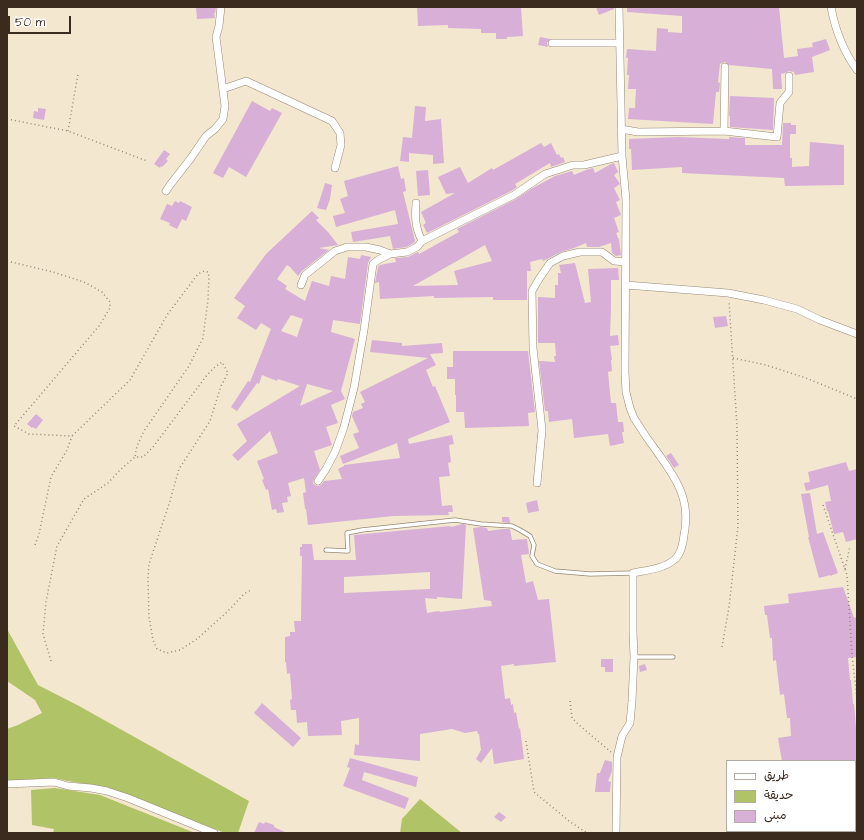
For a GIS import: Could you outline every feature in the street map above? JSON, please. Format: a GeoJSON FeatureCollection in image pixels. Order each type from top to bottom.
{"type":"FeatureCollection","features":[{"type":"Feature","properties":{"kind":"street"},"geometry":{"type":"LineString","coordinates":[[166,191],[206,136],[215,129],[223,118],[225,106],[216,37],[221,7]]}},
{"type":"Feature","properties":{"kind":"street"},"geometry":{"type":"LineString","coordinates":[[616,833],[617,757],[622,736],[630,723],[632,701],[634,657],[633,573],[665,565],[675,560],[682,547],[686,514],[680,488],[634,418],[626,392],[626,200],[621,129],[619,7]]}},
{"type":"Feature","properties":{"kind":"street"},"geometry":{"type":"LineString","coordinates":[[831,7],[837,30],[852,64],[857,70]]}},
{"type":"Feature","properties":{"kind":"street"},"geometry":{"type":"LineString","coordinates":[[552,43],[619,43]]}},
{"type":"Feature","properties":{"kind":"street"},"geometry":{"type":"LineString","coordinates":[[724,131],[725,67]]}},
{"type":"Feature","properties":{"kind":"street"},"geometry":{"type":"LineString","coordinates":[[621,129],[638,132],[724,131],[777,137],[780,102],[789,92],[789,76]]}},
{"type":"Feature","properties":{"kind":"street"},"geometry":{"type":"LineString","coordinates":[[223,89],[246,81],[332,121],[340,133],[341,145],[335,168]]}},
{"type":"Feature","properties":{"kind":"street"},"geometry":{"type":"LineString","coordinates":[[318,481],[335,452],[344,427],[354,388],[373,264],[390,254],[407,252],[417,247],[422,241],[514,195],[545,174],[573,165],[584,165],[622,156]]}},
{"type":"Feature","properties":{"kind":"street"},"geometry":{"type":"LineString","coordinates":[[416,203],[415,216],[418,232],[422,241]]}},
{"type":"Feature","properties":{"kind":"street"},"geometry":{"type":"LineString","coordinates":[[301,285],[305,275],[335,251],[347,247],[366,247],[390,254]]}},
{"type":"Feature","properties":{"kind":"street"},"geometry":{"type":"LineString","coordinates":[[537,484],[542,430],[532,348],[532,292],[550,262],[563,256],[580,252],[602,252],[614,261],[626,262]]}},
{"type":"Feature","properties":{"kind":"street"},"geometry":{"type":"LineString","coordinates":[[626,286],[728,293],[764,300],[798,309],[820,320],[857,334]]}},
{"type":"Feature","properties":{"kind":"street"},"geometry":{"type":"LineString","coordinates":[[7,784],[54,782],[68,786],[107,791],[214,833]]}},
{"type":"Feature","properties":{"kind":"lane"},"geometry":{"type":"LineString","coordinates":[[326,550],[348,551],[347,533],[455,520],[481,524],[512,526],[520,530],[530,536],[534,545],[532,556],[537,564],[556,571],[590,574],[633,573]]}},
{"type":"Feature","properties":{"kind":"lane"},"geometry":{"type":"LineString","coordinates":[[634,657],[673,657]]}},
{"type":"Feature","properties":{"kind":"path"},"geometry":{"type":"LineString","coordinates":[[68,131],[78,74]]}},
{"type":"Feature","properties":{"kind":"path"},"geometry":{"type":"LineString","coordinates":[[7,119],[68,131],[147,161]]}},
{"type":"Feature","properties":{"kind":"path"},"geometry":{"type":"LineString","coordinates":[[7,261],[53,272],[84,282],[102,292],[110,302],[110,308],[98,326],[14,426],[29,434],[72,436]]}},
{"type":"Feature","properties":{"kind":"path"},"geometry":{"type":"LineString","coordinates":[[36,545],[51,478],[67,450],[72,436],[130,380],[167,315],[198,274],[204,271],[208,272],[208,300],[203,338],[189,366],[144,431],[136,446],[136,457]]}},
{"type":"Feature","properties":{"kind":"path"},"geometry":{"type":"LineString","coordinates":[[722,647],[729,607],[738,526],[738,427],[728,293]]}},
{"type":"Feature","properties":{"kind":"path"},"geometry":{"type":"LineString","coordinates":[[733,358],[766,365],[806,378],[857,399]]}},
{"type":"Feature","properties":{"kind":"path"},"geometry":{"type":"LineString","coordinates":[[51,661],[43,634],[46,602],[57,546],[84,499],[108,484],[120,470],[136,457],[143,457],[153,447],[207,375],[214,367],[222,362],[228,373],[221,386],[210,421],[179,469],[149,564],[149,617],[153,640],[157,649],[167,653],[180,650],[197,639],[227,612],[244,594],[251,590]]}},
{"type":"Feature","properties":{"kind":"path"},"geometry":{"type":"LineString","coordinates":[[823,506],[847,575],[852,655],[857,698]]}},
{"type":"Feature","properties":{"kind":"path"},"geometry":{"type":"LineString","coordinates":[[845,569],[850,546]]}},
{"type":"Feature","properties":{"kind":"path"},"geometry":{"type":"LineString","coordinates":[[570,701],[572,718],[617,757]]}},
{"type":"Feature","properties":{"kind":"path"},"geometry":{"type":"LineString","coordinates":[[526,741],[534,792],[569,821],[587,833]]}},
{"type":"Feature","properties":{"kind":"green space"},"geometry":{"type":"Polygon","coordinates":[[[7,629],[38,685],[79,706],[249,801],[238,833],[225,833],[110,788],[54,778],[7,781],[7,729],[42,713],[35,700],[7,681],[7,629]]]}},
{"type":"Feature","properties":{"kind":"green space"},"geometry":{"type":"Polygon","coordinates":[[[55,788],[100,795],[195,833],[53,833],[54,829],[32,825],[31,790],[55,788]]]}},
{"type":"Feature","properties":{"kind":"green space"},"geometry":{"type":"Polygon","coordinates":[[[420,799],[462,833],[400,833],[402,819],[420,799]]]}},
{"type":"Feature","properties":{"kind":"building"},"geometry":{"type":"Polygon","coordinates":[[[196,7],[216,7],[214,13],[215,18],[197,19],[196,7]]]}},
{"type":"Feature","properties":{"kind":"building"},"geometry":{"type":"Polygon","coordinates":[[[417,7],[521,7],[523,36],[507,37],[507,39],[496,39],[496,33],[481,33],[481,29],[448,28],[448,25],[418,26],[417,7]]]}},
{"type":"Feature","properties":{"kind":"building"},"geometry":{"type":"Polygon","coordinates":[[[596,7],[614,7],[614,9],[599,15],[596,7]]]}},
{"type":"Feature","properties":{"kind":"building"},"geometry":{"type":"Polygon","coordinates":[[[627,7],[779,7],[784,58],[798,56],[797,49],[813,47],[812,43],[826,39],[830,50],[812,57],[814,72],[795,75],[794,72],[789,71],[781,74],[782,89],[773,89],[772,69],[729,65],[725,62],[720,64],[718,82],[720,83],[719,92],[716,92],[713,124],[628,119],[629,108],[635,108],[636,89],[628,89],[629,75],[627,75],[627,49],[656,51],[657,28],[668,29],[668,32],[682,33],[682,16],[627,12],[627,7]]]}},
{"type":"Feature","properties":{"kind":"building"},"geometry":{"type":"Polygon","coordinates":[[[540,37],[550,39],[547,43],[548,47],[538,45],[540,37]]]}},
{"type":"Feature","properties":{"kind":"building"},"geometry":{"type":"Polygon","coordinates":[[[730,96],[774,98],[773,130],[730,127],[730,96]]]}},
{"type":"Feature","properties":{"kind":"building"},"geometry":{"type":"Polygon","coordinates":[[[252,101],[270,111],[272,108],[282,113],[246,177],[229,167],[223,178],[213,173],[252,101]]]}},
{"type":"Feature","properties":{"kind":"building"},"geometry":{"type":"Polygon","coordinates":[[[415,106],[426,107],[425,121],[441,119],[444,163],[433,164],[433,155],[409,153],[409,162],[400,161],[403,137],[412,138],[415,106]]]}},
{"type":"Feature","properties":{"kind":"building"},"geometry":{"type":"Polygon","coordinates":[[[38,108],[46,109],[44,120],[33,118],[34,111],[38,112],[38,108]]]}},
{"type":"Feature","properties":{"kind":"building"},"geometry":{"type":"Polygon","coordinates":[[[783,123],[791,123],[791,125],[796,125],[796,134],[790,134],[790,158],[792,158],[792,167],[809,166],[810,142],[844,145],[844,185],[785,186],[784,178],[682,173],[682,167],[632,170],[629,139],[678,137],[729,139],[729,137],[745,138],[745,145],[782,145],[783,123]]]}},
{"type":"Feature","properties":{"kind":"building"},"geometry":{"type":"Polygon","coordinates":[[[541,143],[544,147],[551,143],[557,155],[559,154],[561,158],[563,157],[565,162],[551,167],[550,163],[515,184],[517,187],[511,191],[427,233],[423,225],[426,223],[421,212],[455,193],[446,194],[438,177],[460,167],[468,183],[492,168],[493,170],[541,143]]]}},
{"type":"Feature","properties":{"kind":"building"},"geometry":{"type":"Polygon","coordinates":[[[164,150],[170,154],[166,159],[168,161],[160,168],[154,164],[164,150]]]}},
{"type":"Feature","properties":{"kind":"building"},"geometry":{"type":"Polygon","coordinates":[[[614,163],[618,172],[614,175],[620,184],[614,188],[620,200],[616,202],[621,215],[614,218],[619,232],[616,233],[619,240],[621,255],[616,256],[612,253],[611,243],[599,247],[587,247],[586,243],[561,252],[543,261],[542,259],[530,262],[531,271],[527,271],[527,300],[493,300],[493,297],[434,298],[434,296],[380,299],[379,282],[375,283],[378,267],[380,265],[396,262],[395,258],[408,257],[418,252],[419,254],[459,232],[457,229],[516,199],[555,176],[572,171],[574,175],[593,168],[595,173],[614,163]],[[485,245],[413,286],[458,285],[454,271],[492,261],[485,245]]]}},
{"type":"Feature","properties":{"kind":"building"},"geometry":{"type":"Polygon","coordinates":[[[398,166],[401,179],[404,178],[406,191],[403,192],[415,241],[414,243],[406,247],[393,249],[390,236],[353,242],[351,232],[398,224],[395,210],[336,227],[333,216],[345,213],[340,199],[348,196],[344,181],[398,166]]]}},
{"type":"Feature","properties":{"kind":"building"},"geometry":{"type":"Polygon","coordinates":[[[428,170],[430,195],[418,196],[416,171],[428,170]]]}},
{"type":"Feature","properties":{"kind":"building"},"geometry":{"type":"Polygon","coordinates":[[[325,183],[332,185],[330,199],[326,210],[317,208],[325,183]]]}},
{"type":"Feature","properties":{"kind":"building"},"geometry":{"type":"Polygon","coordinates":[[[175,201],[179,203],[180,201],[192,207],[186,221],[182,219],[177,229],[169,225],[170,223],[160,219],[167,204],[172,206],[175,201]]]}},
{"type":"Feature","properties":{"kind":"building"},"geometry":{"type":"Polygon","coordinates":[[[312,211],[319,218],[316,220],[338,245],[319,248],[329,250],[302,271],[298,276],[287,265],[277,279],[287,286],[285,289],[305,301],[312,281],[329,286],[331,276],[345,279],[348,257],[360,259],[361,255],[371,257],[368,263],[360,324],[333,320],[331,332],[355,339],[341,391],[345,399],[331,405],[338,423],[326,427],[332,445],[314,451],[320,470],[314,479],[313,483],[315,485],[321,485],[324,481],[342,479],[338,469],[344,465],[400,458],[397,443],[343,464],[340,456],[359,448],[353,434],[359,432],[352,416],[353,412],[363,408],[361,404],[365,402],[360,392],[428,358],[370,352],[372,340],[402,343],[402,346],[442,343],[443,353],[430,354],[436,365],[426,370],[433,387],[435,386],[450,422],[408,439],[409,444],[452,435],[454,444],[449,445],[451,462],[448,463],[450,476],[439,477],[442,506],[452,505],[453,512],[448,512],[449,515],[393,516],[308,525],[303,493],[306,492],[304,478],[288,483],[291,496],[287,497],[288,502],[282,503],[284,512],[277,513],[276,509],[272,510],[268,489],[266,490],[262,480],[264,479],[257,461],[278,453],[270,431],[238,461],[232,455],[247,441],[237,424],[300,386],[278,379],[277,381],[262,375],[259,384],[257,383],[237,411],[231,407],[248,381],[250,382],[271,329],[261,323],[256,330],[237,318],[245,306],[234,298],[266,254],[312,211]],[[291,315],[281,331],[297,337],[303,319],[291,315]],[[307,384],[300,406],[333,391],[307,384]]]}},
{"type":"Feature","properties":{"kind":"building"},"geometry":{"type":"Polygon","coordinates":[[[575,263],[585,303],[591,302],[588,269],[618,268],[619,280],[611,280],[610,336],[618,335],[619,345],[610,346],[612,371],[608,372],[611,403],[616,403],[618,422],[623,422],[624,432],[622,432],[624,443],[610,446],[608,434],[574,438],[572,419],[549,422],[548,411],[545,411],[539,361],[555,362],[554,356],[556,356],[555,343],[538,343],[538,297],[555,298],[555,285],[558,285],[558,273],[561,273],[559,265],[575,263]]]}},
{"type":"Feature","properties":{"kind":"building"},"geometry":{"type":"Polygon","coordinates":[[[726,316],[728,326],[715,328],[713,317],[726,316]]]}},
{"type":"Feature","properties":{"kind":"building"},"geometry":{"type":"Polygon","coordinates":[[[453,351],[528,351],[535,412],[528,413],[529,426],[465,428],[464,412],[456,412],[455,379],[447,379],[447,367],[453,367],[453,351]]]}},
{"type":"Feature","properties":{"kind":"building"},"geometry":{"type":"Polygon","coordinates":[[[36,414],[43,420],[36,429],[27,424],[36,414]]]}},
{"type":"Feature","properties":{"kind":"building"},"geometry":{"type":"Polygon","coordinates":[[[671,453],[679,465],[674,468],[666,456],[671,453]]]}},
{"type":"Feature","properties":{"kind":"building"},"geometry":{"type":"Polygon","coordinates":[[[846,462],[849,471],[857,469],[857,539],[846,542],[843,532],[834,534],[825,502],[831,501],[828,485],[806,491],[804,483],[810,482],[808,472],[846,462]]]}},
{"type":"Feature","properties":{"kind":"building"},"geometry":{"type":"Polygon","coordinates":[[[810,493],[817,534],[823,532],[838,573],[819,578],[808,537],[801,494],[810,493]]]}},
{"type":"Feature","properties":{"kind":"building"},"geometry":{"type":"Polygon","coordinates":[[[537,500],[539,511],[528,513],[526,503],[537,500]]]}},
{"type":"Feature","properties":{"kind":"building"},"geometry":{"type":"Polygon","coordinates":[[[502,517],[509,517],[510,523],[502,522],[502,517]]]}},
{"type":"Feature","properties":{"kind":"building"},"geometry":{"type":"Polygon","coordinates":[[[463,524],[466,525],[462,599],[437,597],[437,599],[425,598],[427,613],[492,606],[491,601],[484,600],[473,528],[481,527],[487,528],[488,531],[510,529],[512,540],[527,539],[529,554],[521,555],[526,583],[533,581],[538,600],[549,599],[556,662],[501,666],[505,699],[510,698],[511,705],[513,704],[514,713],[516,712],[519,729],[520,728],[524,759],[494,764],[492,748],[481,763],[476,759],[481,750],[479,734],[477,731],[465,733],[452,729],[420,734],[420,761],[354,755],[355,744],[359,745],[359,718],[341,721],[342,735],[308,736],[307,722],[297,723],[296,710],[291,710],[290,700],[292,699],[290,673],[287,674],[285,662],[285,637],[290,636],[290,632],[295,632],[294,621],[301,621],[302,556],[300,556],[300,547],[302,547],[302,544],[312,544],[314,560],[356,560],[354,535],[451,527],[463,524]],[[430,572],[344,577],[344,593],[430,589],[430,572]]]}},
{"type":"Feature","properties":{"kind":"building"},"geometry":{"type":"Polygon","coordinates":[[[843,587],[854,618],[857,617],[857,657],[848,658],[857,728],[857,761],[782,760],[778,738],[791,736],[790,718],[787,718],[784,694],[780,695],[776,660],[773,661],[772,638],[770,638],[767,615],[765,615],[764,606],[789,603],[788,594],[843,587]]]}},
{"type":"Feature","properties":{"kind":"building"},"geometry":{"type":"Polygon","coordinates":[[[601,659],[613,659],[613,672],[605,672],[605,667],[601,667],[601,659]]]}},
{"type":"Feature","properties":{"kind":"building"},"geometry":{"type":"Polygon","coordinates":[[[645,664],[647,670],[640,672],[639,666],[645,664]]]}},
{"type":"Feature","properties":{"kind":"building"},"geometry":{"type":"Polygon","coordinates":[[[262,703],[301,738],[293,747],[254,713],[262,703]]]}},
{"type":"Feature","properties":{"kind":"building"},"geometry":{"type":"Polygon","coordinates":[[[350,758],[418,777],[416,787],[364,772],[362,780],[409,798],[405,809],[343,786],[350,768],[347,767],[350,758]]]}},
{"type":"Feature","properties":{"kind":"building"},"geometry":{"type":"Polygon","coordinates":[[[605,760],[612,762],[612,771],[608,781],[611,782],[610,792],[595,792],[597,773],[600,773],[605,760]]]}},
{"type":"Feature","properties":{"kind":"building"},"geometry":{"type":"Polygon","coordinates":[[[499,812],[506,817],[501,822],[494,817],[499,812]]]}},
{"type":"Feature","properties":{"kind":"building"},"geometry":{"type":"Polygon","coordinates":[[[259,822],[274,825],[274,827],[287,833],[254,833],[259,822]]]}}]}
